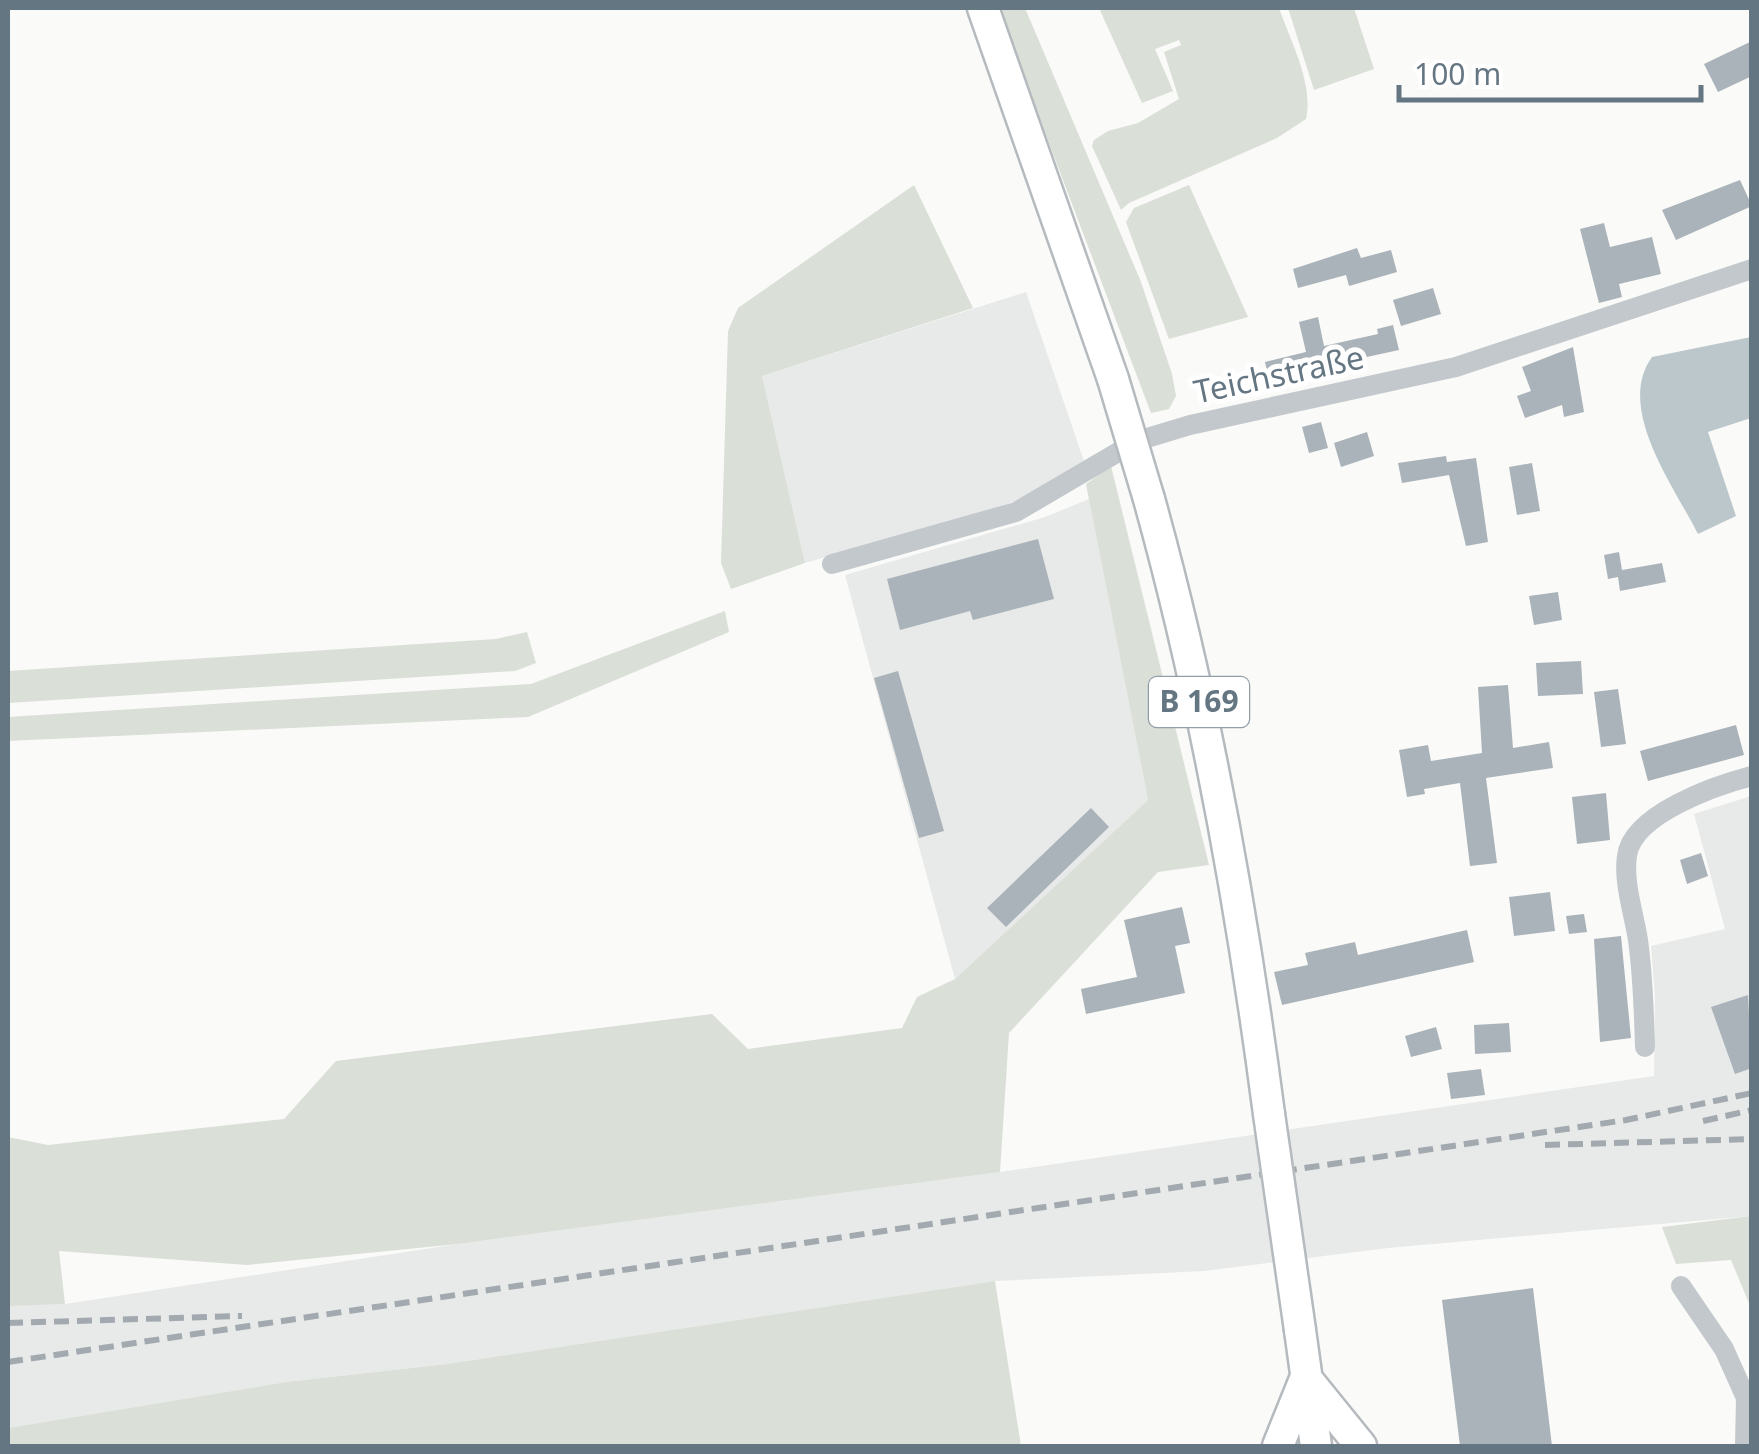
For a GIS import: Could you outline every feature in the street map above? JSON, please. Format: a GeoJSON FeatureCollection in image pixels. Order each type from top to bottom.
{"type":"FeatureCollection","features":[{"type":"Feature","properties":{"kind":"main road","name":"B 169"},"geometry":{"type":"LineString","coordinates":[[983,8],[1113,379],[1149,499],[1199,704],[1260,1046],[1316,1446]]}},
{"type":"Feature","properties":{"kind":"main road"},"geometry":{"type":"LineString","coordinates":[[1278,1446],[1306,1376],[1362,1446]]}},
{"type":"Feature","properties":{"kind":"street","name":"Teichstraße"},"geometry":{"type":"LineString","coordinates":[[832,564],[1016,512],[1137,441],[1190,425],[1456,367],[1752,270]]}},
{"type":"Feature","properties":{"kind":"street"},"geometry":{"type":"LineString","coordinates":[[1646,1047],[1643,978],[1626,854],[1639,833],[1698,792],[1752,776]]}},
{"type":"Feature","properties":{"kind":"street"},"geometry":{"type":"LineString","coordinates":[[1681,1286],[1724,1349],[1746,1398],[1745,1446]]}},
{"type":"Feature","properties":{"kind":"shaded area"},"geometry":{"type":"Polygon","coordinates":[[[998,8],[1025,8],[1141,282],[1172,374],[1176,396],[1169,409],[1151,413],[998,8]]]}},
{"type":"Feature","properties":{"kind":"shaded area"},"geometry":{"type":"Polygon","coordinates":[[[1099,8],[1279,8],[1304,77],[1306,119],[1277,138],[1129,203],[1121,210],[1092,146],[1094,140],[1108,131],[1138,123],[1179,99],[1164,52],[1181,45],[1179,40],[1155,49],[1173,91],[1142,103],[1099,8]]]}},
{"type":"Feature","properties":{"kind":"shaded area"},"geometry":{"type":"Polygon","coordinates":[[[1288,8],[1354,8],[1374,69],[1314,90],[1288,8]]]}},
{"type":"Feature","properties":{"kind":"shaded area"},"geometry":{"type":"Polygon","coordinates":[[[914,185],[973,308],[762,376],[805,563],[731,589],[721,563],[728,331],[738,308],[914,185]]]}},
{"type":"Feature","properties":{"kind":"shaded area"},"geometry":{"type":"Polygon","coordinates":[[[1189,185],[1248,317],[1169,339],[1126,222],[1134,208],[1189,185]]]}},
{"type":"Feature","properties":{"kind":"shaded area"},"geometry":{"type":"Polygon","coordinates":[[[1026,292],[1084,461],[1029,496],[805,563],[762,376],[1026,292]]]}},
{"type":"Feature","properties":{"kind":"shaded area"},"geometry":{"type":"Polygon","coordinates":[[[1751,337],[1751,418],[1708,432],[1736,516],[1698,534],[1652,447],[1640,399],[1642,377],[1652,357],[1751,337]]]}},
{"type":"Feature","properties":{"kind":"shaded area"},"geometry":{"type":"Polygon","coordinates":[[[1111,466],[1209,865],[1158,872],[1009,1033],[1000,1172],[458,1244],[247,1265],[59,1251],[65,1304],[8,1306],[8,1137],[48,1145],[284,1119],[336,1061],[712,1014],[748,1049],[902,1028],[917,997],[955,979],[1148,800],[1086,484],[1111,466]]]}},
{"type":"Feature","properties":{"kind":"shaded area"},"geometry":{"type":"Polygon","coordinates":[[[1089,499],[1148,800],[955,979],[845,575],[1045,517],[1089,499]]]}},
{"type":"Feature","properties":{"kind":"shaded area"},"geometry":{"type":"Polygon","coordinates":[[[725,611],[729,632],[528,717],[8,741],[8,717],[531,684],[725,611]]]}},
{"type":"Feature","properties":{"kind":"shaded area"},"geometry":{"type":"Polygon","coordinates":[[[527,632],[536,663],[515,671],[8,703],[8,671],[496,639],[527,632]]]}},
{"type":"Feature","properties":{"kind":"shaded area"},"geometry":{"type":"Polygon","coordinates":[[[1751,796],[1751,1216],[1388,1248],[1204,1271],[995,1281],[447,1364],[286,1382],[8,1428],[8,1305],[65,1304],[458,1244],[1000,1172],[1654,1076],[1651,946],[1725,929],[1694,814],[1751,796]]]}},
{"type":"Feature","properties":{"kind":"shaded area"},"geometry":{"type":"Polygon","coordinates":[[[1752,1216],[1751,1308],[1731,1260],[1676,1264],[1662,1227],[1752,1216]]]}},
{"type":"Feature","properties":{"kind":"shaded area"},"geometry":{"type":"Polygon","coordinates":[[[995,1281],[1021,1446],[8,1446],[8,1428],[286,1382],[447,1364],[995,1281]]]}},
{"type":"Feature","properties":{"kind":"building"},"geometry":{"type":"Polygon","coordinates":[[[1752,41],[1752,76],[1718,92],[1704,64],[1752,41]]]}},
{"type":"Feature","properties":{"kind":"building"},"geometry":{"type":"Polygon","coordinates":[[[1740,180],[1752,206],[1676,240],[1662,210],[1740,180]]]}},
{"type":"Feature","properties":{"kind":"building"},"geometry":{"type":"Polygon","coordinates":[[[1604,223],[1610,247],[1652,237],[1661,274],[1619,284],[1622,297],[1599,303],[1580,229],[1604,223]]]}},
{"type":"Feature","properties":{"kind":"building"},"geometry":{"type":"Polygon","coordinates":[[[1357,248],[1361,258],[1391,250],[1397,272],[1349,286],[1346,275],[1298,288],[1293,269],[1357,248]]]}},
{"type":"Feature","properties":{"kind":"building"},"geometry":{"type":"Polygon","coordinates":[[[1433,288],[1441,314],[1401,326],[1393,300],[1433,288]]]}},
{"type":"Feature","properties":{"kind":"building"},"geometry":{"type":"Polygon","coordinates":[[[1318,317],[1324,346],[1378,334],[1377,329],[1393,325],[1399,350],[1353,360],[1355,369],[1271,389],[1265,362],[1306,352],[1299,322],[1318,317]]]}},
{"type":"Feature","properties":{"kind":"building"},"geometry":{"type":"Polygon","coordinates":[[[1573,347],[1584,412],[1564,417],[1562,405],[1525,418],[1517,396],[1531,391],[1522,367],[1573,347]]]}},
{"type":"Feature","properties":{"kind":"building"},"geometry":{"type":"Polygon","coordinates":[[[1321,422],[1328,448],[1309,453],[1302,427],[1321,422]]]}},
{"type":"Feature","properties":{"kind":"building"},"geometry":{"type":"Polygon","coordinates":[[[1367,432],[1374,456],[1341,467],[1334,443],[1367,432]]]}},
{"type":"Feature","properties":{"kind":"building"},"geometry":{"type":"Polygon","coordinates":[[[1446,456],[1447,462],[1476,458],[1488,542],[1466,546],[1449,475],[1402,483],[1398,463],[1446,456]]]}},
{"type":"Feature","properties":{"kind":"building"},"geometry":{"type":"Polygon","coordinates":[[[1532,463],[1540,511],[1517,515],[1509,467],[1532,463]]]}},
{"type":"Feature","properties":{"kind":"building"},"geometry":{"type":"Polygon","coordinates":[[[1038,539],[1054,599],[973,620],[970,611],[900,630],[887,579],[1038,539]]]}},
{"type":"Feature","properties":{"kind":"building"},"geometry":{"type":"Polygon","coordinates":[[[1619,552],[1622,570],[1662,563],[1666,582],[1620,591],[1618,577],[1608,579],[1604,555],[1619,552]]]}},
{"type":"Feature","properties":{"kind":"building"},"geometry":{"type":"Polygon","coordinates":[[[1558,592],[1562,620],[1534,625],[1529,596],[1558,592]]]}},
{"type":"Feature","properties":{"kind":"building"},"geometry":{"type":"Polygon","coordinates":[[[1581,661],[1583,694],[1538,696],[1536,663],[1581,661]]]}},
{"type":"Feature","properties":{"kind":"building"},"geometry":{"type":"Polygon","coordinates":[[[898,671],[944,831],[919,838],[874,678],[898,671]]]}},
{"type":"Feature","properties":{"kind":"building"},"geometry":{"type":"Polygon","coordinates":[[[1508,685],[1513,748],[1549,742],[1553,768],[1486,778],[1497,863],[1470,866],[1460,783],[1424,789],[1425,794],[1407,797],[1399,750],[1428,745],[1431,761],[1482,753],[1478,687],[1508,685]]]}},
{"type":"Feature","properties":{"kind":"building"},"geometry":{"type":"Polygon","coordinates":[[[1618,689],[1626,744],[1601,747],[1594,692],[1618,689]]]}},
{"type":"Feature","properties":{"kind":"building"},"geometry":{"type":"Polygon","coordinates":[[[1736,725],[1744,755],[1648,781],[1640,751],[1736,725]]]}},
{"type":"Feature","properties":{"kind":"building"},"geometry":{"type":"Polygon","coordinates":[[[1606,793],[1610,840],[1577,844],[1572,797],[1606,793]]]}},
{"type":"Feature","properties":{"kind":"building"},"geometry":{"type":"Polygon","coordinates":[[[1091,808],[1109,827],[1006,927],[987,908],[1091,808]]]}},
{"type":"Feature","properties":{"kind":"building"},"geometry":{"type":"Polygon","coordinates":[[[1701,853],[1708,876],[1687,884],[1680,860],[1701,853]]]}},
{"type":"Feature","properties":{"kind":"building"},"geometry":{"type":"Polygon","coordinates":[[[1550,892],[1555,931],[1514,936],[1509,897],[1550,892]]]}},
{"type":"Feature","properties":{"kind":"building"},"geometry":{"type":"Polygon","coordinates":[[[1182,907],[1190,943],[1175,946],[1185,993],[1086,1014],[1081,989],[1137,977],[1124,920],[1182,907]]]}},
{"type":"Feature","properties":{"kind":"building"},"geometry":{"type":"Polygon","coordinates":[[[1584,914],[1587,932],[1569,934],[1566,916],[1584,914]]]}},
{"type":"Feature","properties":{"kind":"building"},"geometry":{"type":"Polygon","coordinates":[[[1467,930],[1474,962],[1282,1005],[1274,972],[1308,965],[1305,953],[1355,942],[1358,955],[1467,930]]]}},
{"type":"Feature","properties":{"kind":"building"},"geometry":{"type":"Polygon","coordinates":[[[1621,936],[1631,1038],[1600,1042],[1594,939],[1621,936]]]}},
{"type":"Feature","properties":{"kind":"building"},"geometry":{"type":"Polygon","coordinates":[[[1748,995],[1752,1068],[1735,1074],[1711,1007],[1748,995]]]}},
{"type":"Feature","properties":{"kind":"building"},"geometry":{"type":"Polygon","coordinates":[[[1509,1023],[1511,1052],[1475,1054],[1474,1025],[1509,1023]]]}},
{"type":"Feature","properties":{"kind":"building"},"geometry":{"type":"Polygon","coordinates":[[[1436,1027],[1442,1049],[1411,1057],[1405,1036],[1436,1027]]]}},
{"type":"Feature","properties":{"kind":"building"},"geometry":{"type":"Polygon","coordinates":[[[1481,1069],[1485,1095],[1451,1099],[1447,1073],[1481,1069]]]}},
{"type":"Feature","properties":{"kind":"building"},"geometry":{"type":"Polygon","coordinates":[[[1533,1288],[1552,1446],[1460,1446],[1442,1300],[1533,1288]]]}},
{"type":"Feature","properties":{"kind":"railway"},"geometry":{"type":"LineString","coordinates":[[8,1362],[1626,1120],[1752,1093]]}},
{"type":"Feature","properties":{"kind":"railway"},"geometry":{"type":"LineString","coordinates":[[1703,1121],[1752,1110]]}},
{"type":"Feature","properties":{"kind":"railway"},"geometry":{"type":"LineString","coordinates":[[1545,1145],[1752,1139]]}},
{"type":"Feature","properties":{"kind":"railway"},"geometry":{"type":"LineString","coordinates":[[8,1323],[242,1316]]}}]}
